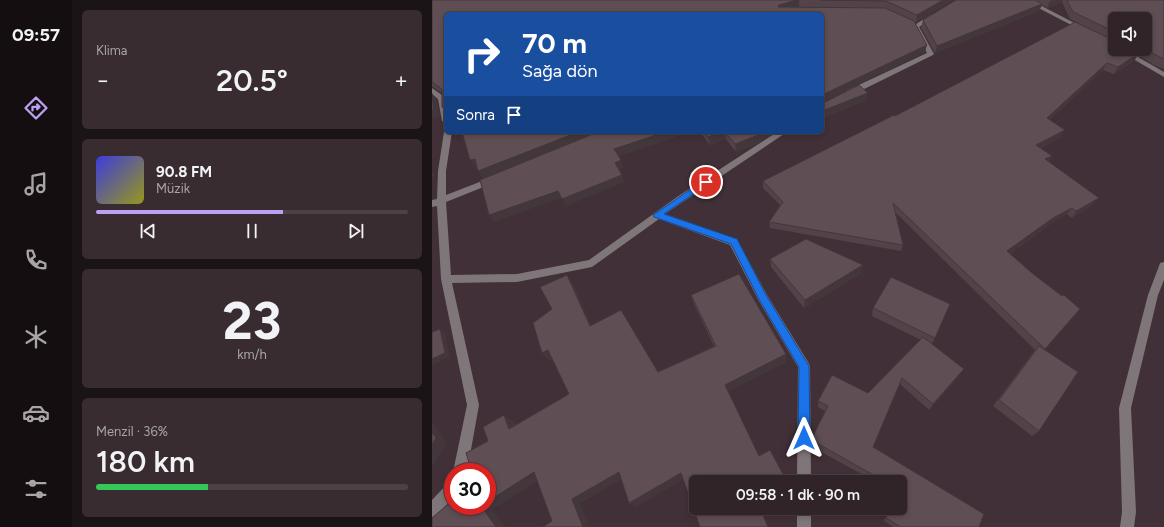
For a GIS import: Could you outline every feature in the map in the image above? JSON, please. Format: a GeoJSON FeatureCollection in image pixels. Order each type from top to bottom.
{"type":"FeatureCollection","features":[{"type":"Feature","properties":{"kind":"street"},"geometry":{"type":"LineString","coordinates":[[1026,0],[1089,32]]}},
{"type":"Feature","properties":{"kind":"street"},"geometry":{"type":"LineString","coordinates":[[845,95],[931,54],[913,24],[941,11]]}},
{"type":"Feature","properties":{"kind":"street"},"geometry":{"type":"LineString","coordinates":[[1129,56],[1164,75]]}},
{"type":"Feature","properties":{"kind":"street"},"geometry":{"type":"LineString","coordinates":[[432,90],[442,98],[444,110]]}},
{"type":"Feature","properties":{"kind":"street"},"geometry":{"type":"LineString","coordinates":[[448,134],[436,202],[446,280],[473,405],[462,463]]}},
{"type":"Feature","properties":{"kind":"street"},"geometry":{"type":"LineString","coordinates":[[446,280],[517,278],[592,263],[680,198],[780,134]]}},
{"type":"Feature","properties":{"kind":"street"},"geometry":{"type":"LineString","coordinates":[[436,202],[498,178]]}},
{"type":"Feature","properties":{"kind":"street"},"geometry":{"type":"LineString","coordinates":[[657,215],[734,242],[763,298],[804,366],[804,475]]}},
{"type":"Feature","properties":{"kind":"street"},"geometry":{"type":"LineString","coordinates":[[1127,527],[1129,512],[1125,408],[1153,295],[1164,266]]}},
{"type":"Feature","properties":{"kind":"street"},"geometry":{"type":"LineString","coordinates":[[432,510],[444,497]]}},
{"type":"Feature","properties":{"kind":"street"},"geometry":{"type":"LineString","coordinates":[[804,515],[804,527]]}},
{"type":"Feature","properties":{"kind":"building"},"geometry":{"type":"Polygon","coordinates":[[[432,0],[797,0],[779,5],[778,7],[885,8],[914,21],[927,45],[824,94],[824,12],[444,12],[444,106],[442,107],[442,89],[432,82],[432,0]]]}},
{"type":"Feature","properties":{"kind":"building"},"geometry":{"type":"Polygon","coordinates":[[[821,0],[943,0],[917,15],[886,1],[821,0]]]}},
{"type":"Feature","properties":{"kind":"building"},"geometry":{"type":"Polygon","coordinates":[[[956,0],[1035,0],[1042,4],[937,46],[923,20],[956,0]]]}},
{"type":"Feature","properties":{"kind":"building"},"geometry":{"type":"Polygon","coordinates":[[[1067,0],[1164,0],[1164,59],[1152,53],[1152,12],[1108,12],[1108,29],[1073,12],[1067,0]]]}},
{"type":"Feature","properties":{"kind":"building"},"geometry":{"type":"Polygon","coordinates":[[[1075,22],[1108,38],[1108,56],[1135,56],[1118,67],[1107,63],[1047,118],[1065,130],[1036,145],[1052,156],[1045,159],[1099,198],[1076,211],[1072,208],[1053,218],[1007,251],[1032,273],[1062,296],[1064,295],[1080,309],[1045,349],[893,203],[903,245],[769,222],[783,202],[763,181],[894,115],[895,116],[1075,22]]]}},
{"type":"Feature","properties":{"kind":"building"},"geometry":{"type":"Polygon","coordinates":[[[859,85],[868,93],[824,110],[824,102],[859,85]]]}},
{"type":"Feature","properties":{"kind":"building"},"geometry":{"type":"Polygon","coordinates":[[[432,96],[434,110],[432,110],[432,96]]]}},
{"type":"Feature","properties":{"kind":"building"},"geometry":{"type":"Polygon","coordinates":[[[463,134],[573,134],[478,171],[475,159],[470,160],[463,134]]]}},
{"type":"Feature","properties":{"kind":"building"},"geometry":{"type":"Polygon","coordinates":[[[593,134],[659,134],[614,149],[621,160],[615,163],[622,175],[562,199],[558,191],[489,215],[480,180],[593,134]]]}},
{"type":"Feature","properties":{"kind":"building"},"geometry":{"type":"Polygon","coordinates":[[[706,134],[716,134],[708,137],[706,134]]]}},
{"type":"Feature","properties":{"kind":"building"},"geometry":{"type":"Polygon","coordinates":[[[727,134],[759,134],[756,136],[735,144],[727,134]]]}},
{"type":"Feature","properties":{"kind":"building"},"geometry":{"type":"Polygon","coordinates":[[[806,239],[863,265],[805,300],[770,259],[806,239]]]}},
{"type":"Feature","properties":{"kind":"building"},"geometry":{"type":"Polygon","coordinates":[[[739,274],[786,354],[725,385],[759,456],[770,450],[783,475],[689,475],[689,496],[681,473],[629,503],[619,472],[572,499],[583,527],[543,527],[552,521],[534,472],[496,496],[496,463],[469,463],[466,453],[488,441],[483,427],[504,415],[509,429],[569,394],[548,350],[542,353],[533,323],[552,309],[540,287],[567,275],[590,326],[621,310],[658,372],[716,346],[691,295],[739,274]]]}},
{"type":"Feature","properties":{"kind":"building"},"geometry":{"type":"Polygon","coordinates":[[[891,277],[950,304],[935,338],[873,308],[891,277]]]}},
{"type":"Feature","properties":{"kind":"building"},"geometry":{"type":"Polygon","coordinates":[[[440,329],[445,353],[432,359],[432,332],[440,329]]]}},
{"type":"Feature","properties":{"kind":"building"},"geometry":{"type":"Polygon","coordinates":[[[923,337],[964,369],[933,404],[902,378],[873,447],[984,514],[979,527],[901,527],[886,518],[888,515],[907,515],[907,475],[874,475],[813,441],[813,436],[828,406],[818,401],[832,375],[868,393],[923,337]]]}},
{"type":"Feature","properties":{"kind":"building"},"geometry":{"type":"Polygon","coordinates":[[[1039,346],[1078,372],[1039,431],[999,400],[1039,346]]]}},
{"type":"Feature","properties":{"kind":"building"},"geometry":{"type":"Polygon","coordinates":[[[432,432],[436,438],[432,445],[432,432]]]}},
{"type":"Feature","properties":{"kind":"building"},"geometry":{"type":"Polygon","coordinates":[[[444,508],[444,515],[487,515],[496,527],[432,527],[432,518],[444,508]]]}},
{"type":"Feature","properties":{"kind":"building"},"geometry":{"type":"Polygon","coordinates":[[[696,515],[763,515],[768,527],[700,527],[696,515]]]}},
{"type":"Feature","properties":{"kind":"route"},"geometry":{"type":"LineString","coordinates":[[706,182],[680,198],[657,215],[734,242],[763,298],[804,366],[804,438]]}}]}
